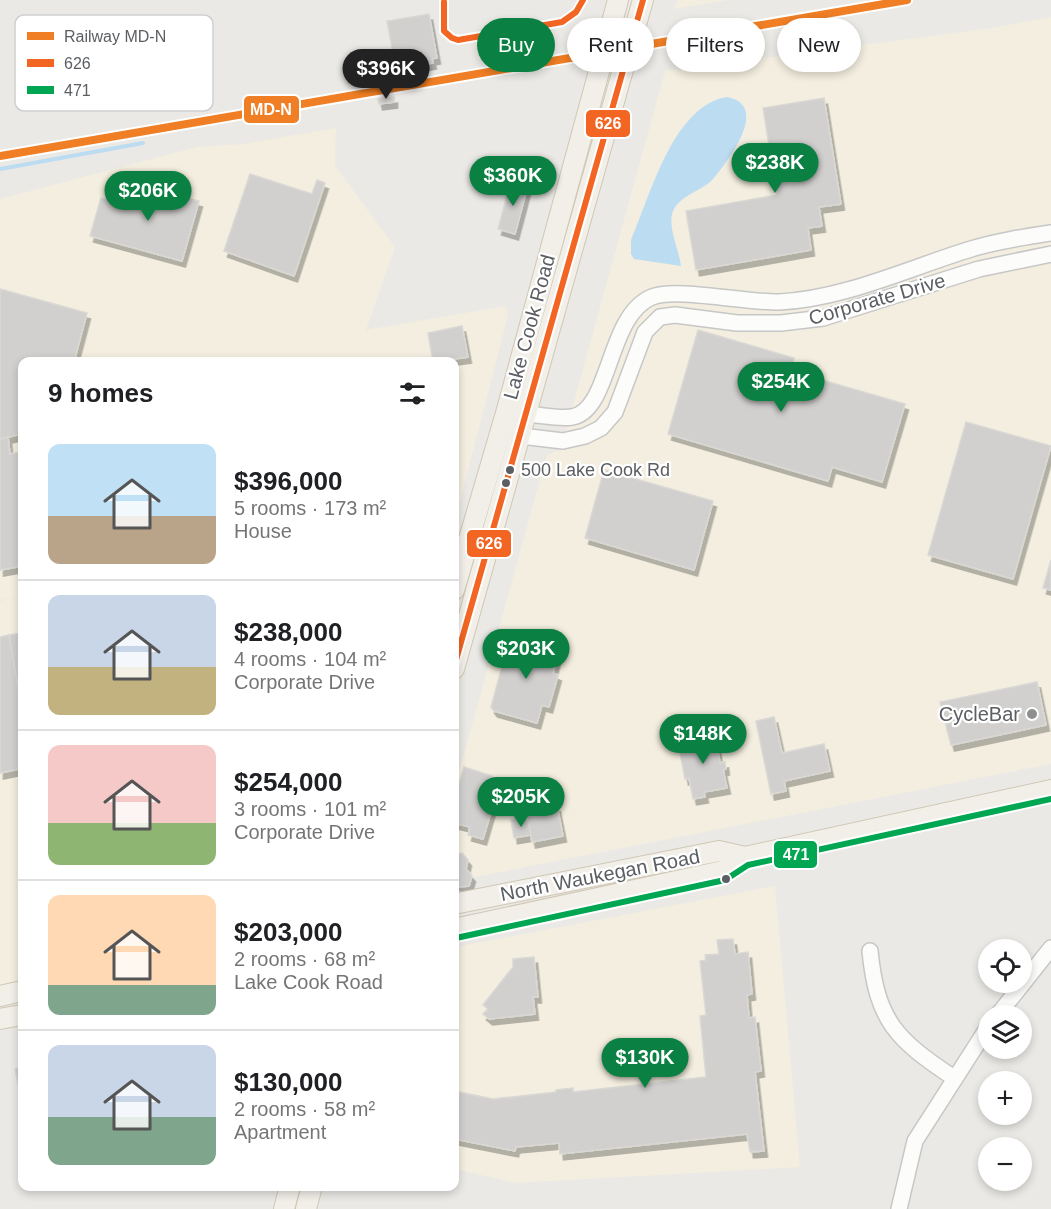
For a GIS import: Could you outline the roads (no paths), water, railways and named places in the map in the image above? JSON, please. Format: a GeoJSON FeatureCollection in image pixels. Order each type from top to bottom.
{"type":"FeatureCollection","features":[{"type":"Feature","properties":{"kind":"main road"},"geometry":{"type":"LineString","coordinates":[[613,18],[618,0]]}},
{"type":"Feature","properties":{"kind":"main road"},"geometry":{"type":"LineString","coordinates":[[638,18],[643,0]]}},
{"type":"Feature","properties":{"kind":"main road","name":"Lake Cook Road"},"geometry":{"type":"LineString","coordinates":[[459,573],[507,413],[599,72]]}},
{"type":"Feature","properties":{"kind":"main road","name":"Lake Cook Road"},"geometry":{"type":"LineString","coordinates":[[459,652],[622,72]]}},
{"type":"Feature","properties":{"kind":"main road","name":"North Waukegan Road"},"geometry":{"type":"LineString","coordinates":[[459,928],[723,871],[745,857],[1051,790]]}},
{"type":"Feature","properties":{"kind":"main road","name":"North Waukegan Road"},"geometry":{"type":"LineString","coordinates":[[459,903],[719,851],[745,857]]}},
{"type":"Feature","properties":{"kind":"main road"},"geometry":{"type":"LineString","coordinates":[[0,996],[18,992]]}},
{"type":"Feature","properties":{"kind":"main road"},"geometry":{"type":"LineString","coordinates":[[0,1019],[18,1016]]}},
{"type":"Feature","properties":{"kind":"main road"},"geometry":{"type":"LineString","coordinates":[[284,1209],[289,1191]]}},
{"type":"Feature","properties":{"kind":"main road"},"geometry":{"type":"LineString","coordinates":[[306,1209],[311,1191]]}},
{"type":"Feature","properties":{"kind":"street","name":"Corporate Drive"},"geometry":{"type":"LineString","coordinates":[[527,414],[573,417],[585,412],[595,398],[615,343],[627,321],[637,307],[653,296],[675,293],[739,301],[779,302],[818,297],[973,248],[1051,233]]}},
{"type":"Feature","properties":{"kind":"street","name":"Corporate Drive"},"geometry":{"type":"LineString","coordinates":[[521,435],[563,441],[585,436],[600,428],[615,412],[645,332],[660,317],[675,315],[737,323],[781,323],[823,318],[978,269],[1051,255]]}},
{"type":"Feature","properties":{"kind":"street"},"geometry":{"type":"LineString","coordinates":[[1006,1005],[1051,948]]}},
{"type":"Feature","properties":{"kind":"street"},"geometry":{"type":"LineString","coordinates":[[870,951],[877,995],[884,1014],[896,1033],[921,1057],[954,1078]]}},
{"type":"Feature","properties":{"kind":"street"},"geometry":{"type":"LineString","coordinates":[[899,1209],[915,1141],[978,1042]]}},
{"type":"Feature","properties":{"kind":"water"},"geometry":{"type":"Polygon","coordinates":[[[727,97],[740,102],[745,111],[746,122],[736,147],[713,179],[681,201],[673,211],[672,231],[681,266],[634,259],[631,254],[631,240],[656,177],[678,134],[692,117],[708,104],[727,97]]]}},
{"type":"Feature","properties":{"kind":"waterway"},"geometry":{"type":"LineString","coordinates":[[0,169],[143,143]]}},
{"type":"Feature","properties":{"kind":"rail line","name":"MD-N"},"geometry":{"type":"LineString","coordinates":[[0,156],[907,0]]}},
{"type":"Feature","properties":{"kind":"place","name":"500 Lake Cook Rd"},"geometry":{"type":"Point","coordinates":[510,470]}},
{"type":"Feature","properties":{"kind":"place","name":"CycleBar"},"geometry":{"type":"Point","coordinates":[1032,714]}}]}
